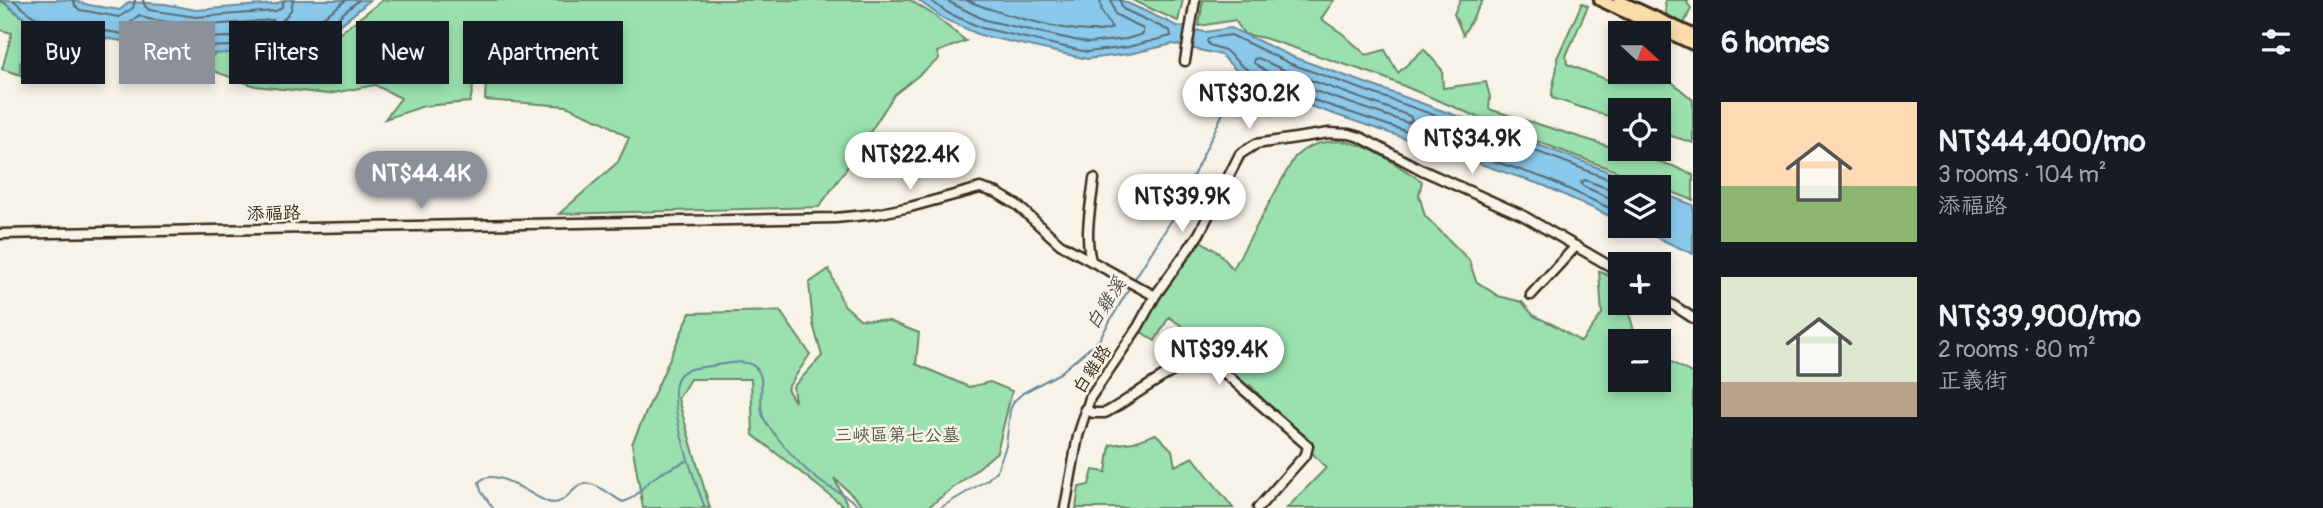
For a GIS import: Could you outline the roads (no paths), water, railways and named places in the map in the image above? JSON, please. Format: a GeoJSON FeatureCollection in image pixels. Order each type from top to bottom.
{"type":"FeatureCollection","features":[{"type":"Feature","properties":{"kind":"main road"},"geometry":{"type":"LineString","coordinates":[[1600,0],[1693,44]]}},
{"type":"Feature","properties":{"kind":"main road"},"geometry":{"type":"LineString","coordinates":[[1617,0],[1693,35]]}},
{"type":"Feature","properties":{"kind":"street"},"geometry":{"type":"LineString","coordinates":[[1185,61],[1195,0]]}},
{"type":"Feature","properties":{"kind":"street","name":"白雞路"},"geometry":{"type":"LineString","coordinates":[[1065,508],[1085,409],[1094,389],[1199,234],[1240,154],[1248,147],[1265,141],[1309,135],[1349,134],[1360,137],[1422,170],[1522,215],[1608,265]]}},
{"type":"Feature","properties":{"kind":"street"},"geometry":{"type":"LineString","coordinates":[[1094,178],[1088,230],[1091,261],[1155,296]]}},
{"type":"Feature","properties":{"kind":"street","name":"添福路"},"geometry":{"type":"LineString","coordinates":[[0,234],[843,218],[910,207],[980,188],[997,193],[1017,205],[1060,244],[1091,261]]}},
{"type":"Feature","properties":{"kind":"street"},"geometry":{"type":"LineString","coordinates":[[1531,295],[1576,246]]}},
{"type":"Feature","properties":{"kind":"street"},"geometry":{"type":"LineString","coordinates":[[1671,304],[1693,318]]}},
{"type":"Feature","properties":{"kind":"street"},"geometry":{"type":"LineString","coordinates":[[1085,409],[1093,413],[1105,413],[1168,374],[1199,360],[1212,362],[1308,446],[1306,454],[1258,508]]}},
{"type":"Feature","properties":{"kind":"water"},"geometry":{"type":"Polygon","coordinates":[[[2,0],[71,0],[120,10],[129,2],[165,4],[196,10],[275,4],[285,0],[370,0],[342,23],[342,21],[229,21],[229,53],[215,54],[215,21],[119,21],[119,41],[105,38],[105,21],[28,21],[2,0]]]}},
{"type":"Feature","properties":{"kind":"water"},"geometry":{"type":"Polygon","coordinates":[[[918,0],[1121,0],[1177,26],[1205,32],[1231,28],[1293,57],[1617,175],[1608,175],[1608,215],[1545,186],[1269,92],[1238,72],[1221,55],[1173,44],[1129,54],[1087,59],[980,35],[944,19],[918,0]]]}},
{"type":"Feature","properties":{"kind":"water"},"geometry":{"type":"Polygon","coordinates":[[[1671,197],[1693,205],[1693,254],[1658,238],[1671,238],[1671,197]]]}},
{"type":"Feature","properties":{"kind":"waterway","name":"白雞溪"},"geometry":{"type":"LineString","coordinates":[[1134,280],[1173,218],[1223,113],[1248,78]]}},
{"type":"Feature","properties":{"kind":"waterway","name":"白雞溪"},"geometry":{"type":"LineString","coordinates":[[940,508],[987,480],[997,470],[1006,446],[1010,410],[1014,401],[1023,393],[1060,373],[1099,340],[1131,285]]}},
{"type":"Feature","properties":{"kind":"waterway","name":"白雞溪"},"geometry":{"type":"LineString","coordinates":[[705,508],[682,440],[675,401],[676,386],[680,375],[686,370],[737,362],[748,363],[758,370],[763,416],[784,446],[817,479],[861,508]]}},
{"type":"Feature","properties":{"kind":"waterway"},"geometry":{"type":"LineString","coordinates":[[493,508],[481,491],[479,482],[486,478],[503,479],[548,502],[560,501],[584,484],[599,487],[623,502],[632,498],[655,477],[686,461]]}},
{"type":"Feature","properties":{"kind":"park label","name":"三峽區第七公墓"},"geometry":{"type":"Point","coordinates":[897,435]}}]}
